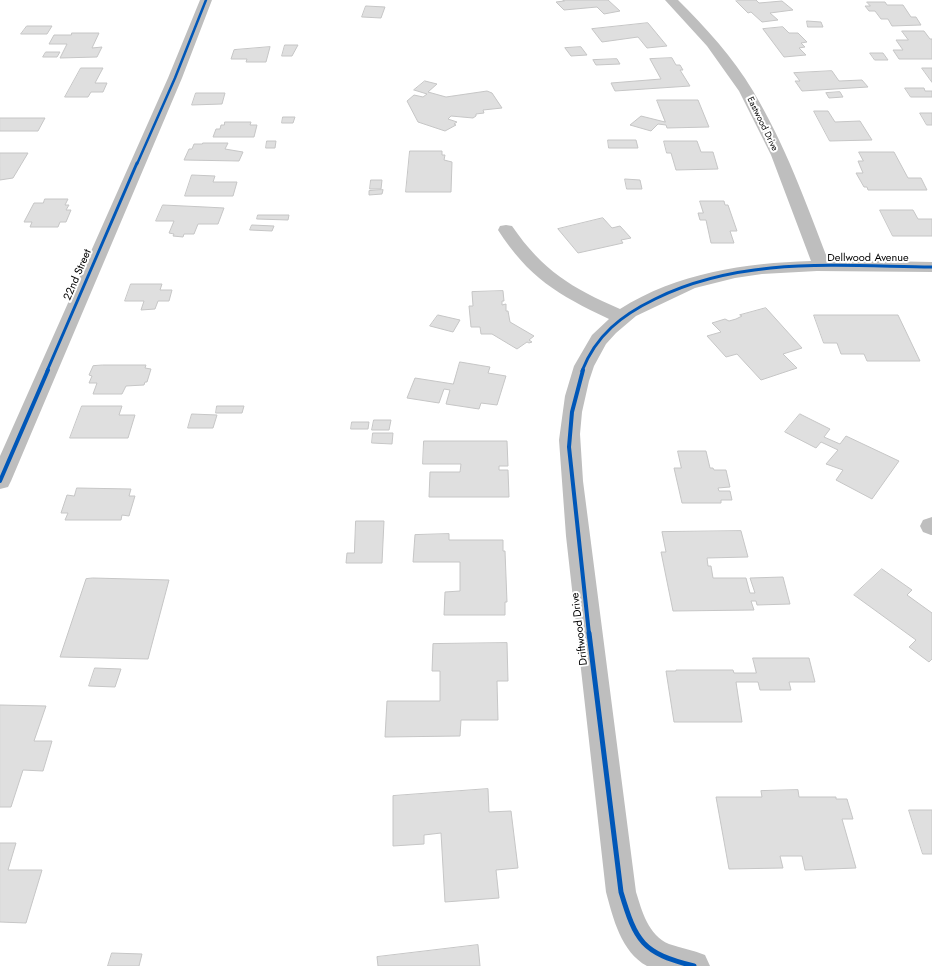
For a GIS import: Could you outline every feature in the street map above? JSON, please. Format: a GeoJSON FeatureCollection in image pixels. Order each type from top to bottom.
{"type":"FeatureCollection","features":[{"type":"Feature","properties":{"kind":"street","name":"22nd Street"},"geometry":{"type":"LineString","coordinates":[[0,481],[175,78],[206,0]]}},
{"type":"Feature","properties":{"kind":"street","name":"Eastwood Drive"},"geometry":{"type":"LineString","coordinates":[[671,0],[700,31],[746,91],[770,137],[822,267]]}},
{"type":"Feature","properties":{"kind":"street"},"geometry":{"type":"LineString","coordinates":[[506,230],[514,244],[528,261],[546,277],[571,294],[621,317]]}},
{"type":"Feature","properties":{"kind":"street","name":"Dellwood Avenue"},"geometry":{"type":"LineString","coordinates":[[621,317],[682,286],[732,272],[777,268],[932,267]]}},
{"type":"Feature","properties":{"kind":"street","name":"Driftwood Drive"},"geometry":{"type":"LineString","coordinates":[[621,317],[607,330],[583,366],[574,395],[569,428],[569,445],[575,519],[621,892],[629,919],[645,947],[670,960],[694,966]]}},
{"type":"Feature","properties":{"kind":"building"},"geometry":{"type":"Polygon","coordinates":[[[563,0],[608,0],[620,11],[604,14],[597,7],[564,10],[556,2],[564,1],[563,0]]]}},
{"type":"Feature","properties":{"kind":"building"},"geometry":{"type":"Polygon","coordinates":[[[756,0],[759,3],[782,1],[793,10],[770,13],[778,20],[762,22],[751,12],[748,13],[736,1],[756,0]]]}},
{"type":"Feature","properties":{"kind":"building"},"geometry":{"type":"Polygon","coordinates":[[[867,2],[885,2],[887,5],[903,5],[911,17],[916,17],[921,25],[892,26],[888,19],[881,19],[875,11],[869,11],[865,6],[870,6],[867,2]]]}},
{"type":"Feature","properties":{"kind":"building"},"geometry":{"type":"Polygon","coordinates":[[[366,6],[385,7],[381,18],[362,17],[366,6]]]}},
{"type":"Feature","properties":{"kind":"building"},"geometry":{"type":"Polygon","coordinates":[[[807,21],[821,22],[823,27],[808,27],[807,21]]]}},
{"type":"Feature","properties":{"kind":"building"},"geometry":{"type":"Polygon","coordinates":[[[648,23],[667,46],[647,48],[638,37],[602,42],[592,29],[648,23]]]}},
{"type":"Feature","properties":{"kind":"building"},"geometry":{"type":"Polygon","coordinates":[[[27,26],[52,26],[47,34],[21,34],[27,26]]]}},
{"type":"Feature","properties":{"kind":"building"},"geometry":{"type":"Polygon","coordinates":[[[783,27],[789,33],[798,33],[807,42],[801,43],[805,47],[799,48],[806,55],[784,57],[763,29],[783,27]]]}},
{"type":"Feature","properties":{"kind":"building"},"geometry":{"type":"Polygon","coordinates":[[[902,31],[924,31],[930,39],[932,39],[932,59],[899,59],[893,50],[903,50],[896,40],[908,40],[902,31]]]}},
{"type":"Feature","properties":{"kind":"building"},"geometry":{"type":"Polygon","coordinates":[[[72,33],[99,33],[92,48],[102,47],[97,57],[60,58],[67,44],[49,44],[54,35],[71,35],[72,33]]]}},
{"type":"Feature","properties":{"kind":"building"},"geometry":{"type":"Polygon","coordinates":[[[285,45],[298,45],[292,56],[282,56],[285,45]]]}},
{"type":"Feature","properties":{"kind":"building"},"geometry":{"type":"Polygon","coordinates":[[[270,47],[266,62],[246,62],[247,59],[231,59],[234,50],[270,47]]]}},
{"type":"Feature","properties":{"kind":"building"},"geometry":{"type":"Polygon","coordinates":[[[581,47],[587,55],[571,56],[565,48],[581,47]]]}},
{"type":"Feature","properties":{"kind":"building"},"geometry":{"type":"Polygon","coordinates":[[[46,52],[60,52],[57,57],[43,57],[46,52]]]}},
{"type":"Feature","properties":{"kind":"building"},"geometry":{"type":"Polygon","coordinates":[[[870,53],[883,53],[888,60],[875,60],[870,53]]]}},
{"type":"Feature","properties":{"kind":"building"},"geometry":{"type":"Polygon","coordinates":[[[672,58],[676,65],[680,65],[683,70],[680,70],[690,86],[615,91],[611,83],[661,79],[650,59],[672,58]]]}},
{"type":"Feature","properties":{"kind":"building"},"geometry":{"type":"Polygon","coordinates":[[[617,59],[620,64],[596,65],[593,60],[617,59]]]}},
{"type":"Feature","properties":{"kind":"building"},"geometry":{"type":"Polygon","coordinates":[[[81,68],[103,68],[95,83],[107,83],[103,92],[91,92],[88,97],[65,97],[81,68]]]}},
{"type":"Feature","properties":{"kind":"building"},"geometry":{"type":"Polygon","coordinates":[[[922,68],[932,68],[932,82],[922,68]]]}},
{"type":"Feature","properties":{"kind":"building"},"geometry":{"type":"Polygon","coordinates":[[[832,71],[839,81],[862,80],[868,87],[802,91],[795,81],[800,81],[794,73],[832,71]]]}},
{"type":"Feature","properties":{"kind":"building"},"geometry":{"type":"Polygon","coordinates":[[[425,81],[437,84],[428,92],[446,97],[487,91],[492,93],[502,108],[483,110],[484,113],[476,114],[473,118],[451,116],[448,119],[457,122],[454,124],[456,125],[445,131],[418,122],[407,101],[414,95],[423,97],[427,94],[414,90],[425,81]]]}},
{"type":"Feature","properties":{"kind":"building"},"geometry":{"type":"Polygon","coordinates":[[[905,88],[924,88],[925,91],[932,91],[932,97],[911,97],[905,88]]]}},
{"type":"Feature","properties":{"kind":"building"},"geometry":{"type":"Polygon","coordinates":[[[840,92],[843,97],[829,98],[826,93],[840,92]]]}},
{"type":"Feature","properties":{"kind":"building"},"geometry":{"type":"Polygon","coordinates":[[[196,93],[225,93],[222,104],[192,105],[196,93]]]}},
{"type":"Feature","properties":{"kind":"building"},"geometry":{"type":"Polygon","coordinates":[[[657,100],[698,100],[709,127],[667,128],[666,125],[658,124],[651,131],[630,125],[641,116],[665,122],[657,100]]]}},
{"type":"Feature","properties":{"kind":"building"},"geometry":{"type":"Polygon","coordinates":[[[814,111],[828,111],[835,122],[860,121],[872,140],[830,141],[814,111]]]}},
{"type":"Feature","properties":{"kind":"building"},"geometry":{"type":"Polygon","coordinates":[[[920,113],[932,113],[932,125],[927,125],[920,113]]]}},
{"type":"Feature","properties":{"kind":"building"},"geometry":{"type":"Polygon","coordinates":[[[283,117],[295,117],[293,123],[282,123],[283,117]]]}},
{"type":"Feature","properties":{"kind":"building"},"geometry":{"type":"Polygon","coordinates":[[[0,118],[45,118],[38,131],[0,131],[0,118]]]}},
{"type":"Feature","properties":{"kind":"building"},"geometry":{"type":"Polygon","coordinates":[[[225,122],[251,122],[250,125],[257,125],[254,137],[213,137],[216,129],[220,129],[221,125],[224,125],[225,122]]]}},
{"type":"Feature","properties":{"kind":"building"},"geometry":{"type":"Polygon","coordinates":[[[608,140],[636,140],[638,148],[609,148],[608,140]]]}},
{"type":"Feature","properties":{"kind":"building"},"geometry":{"type":"Polygon","coordinates":[[[267,141],[276,141],[275,148],[266,148],[267,141]]]}},
{"type":"Feature","properties":{"kind":"building"},"geometry":{"type":"Polygon","coordinates":[[[664,141],[697,141],[701,152],[713,152],[718,169],[676,170],[671,153],[667,153],[664,141]]]}},
{"type":"Feature","properties":{"kind":"building"},"geometry":{"type":"Polygon","coordinates":[[[228,143],[225,149],[243,152],[239,161],[184,160],[189,149],[192,149],[194,144],[228,143]]]}},
{"type":"Feature","properties":{"kind":"building"},"geometry":{"type":"Polygon","coordinates":[[[410,151],[442,151],[442,155],[445,155],[444,160],[452,162],[451,192],[406,192],[410,151]]]}},
{"type":"Feature","properties":{"kind":"building"},"geometry":{"type":"Polygon","coordinates":[[[859,152],[894,152],[908,178],[921,178],[927,190],[868,190],[867,187],[864,187],[856,173],[863,173],[858,161],[863,161],[859,152]]]}},
{"type":"Feature","properties":{"kind":"building"},"geometry":{"type":"Polygon","coordinates":[[[0,153],[28,153],[13,178],[0,180],[0,153]]]}},
{"type":"Feature","properties":{"kind":"building"},"geometry":{"type":"Polygon","coordinates":[[[192,175],[215,176],[213,182],[237,182],[233,196],[185,196],[192,175]]]}},
{"type":"Feature","properties":{"kind":"building"},"geometry":{"type":"Polygon","coordinates":[[[625,179],[640,180],[642,189],[627,189],[625,179]]]}},
{"type":"Feature","properties":{"kind":"building"},"geometry":{"type":"Polygon","coordinates":[[[371,180],[382,180],[381,189],[370,189],[371,180]]]}},
{"type":"Feature","properties":{"kind":"building"},"geometry":{"type":"Polygon","coordinates":[[[383,190],[382,194],[369,195],[369,191],[383,190]]]}},
{"type":"Feature","properties":{"kind":"building"},"geometry":{"type":"Polygon","coordinates":[[[45,199],[68,199],[65,205],[69,205],[66,210],[71,210],[66,222],[60,222],[58,227],[30,227],[32,222],[24,222],[34,203],[43,203],[45,199]]]}},
{"type":"Feature","properties":{"kind":"building"},"geometry":{"type":"Polygon","coordinates":[[[700,201],[724,201],[725,205],[728,205],[737,231],[730,231],[734,243],[711,243],[706,220],[700,220],[698,213],[703,213],[700,201]]]}},
{"type":"Feature","properties":{"kind":"building"},"geometry":{"type":"Polygon","coordinates":[[[163,205],[224,208],[218,224],[198,224],[194,234],[184,234],[183,237],[173,236],[174,234],[169,233],[174,221],[156,221],[163,205]]]}},
{"type":"Feature","properties":{"kind":"building"},"geometry":{"type":"Polygon","coordinates":[[[880,210],[913,210],[918,219],[932,219],[932,236],[893,236],[880,210]]]}},
{"type":"Feature","properties":{"kind":"building"},"geometry":{"type":"Polygon","coordinates":[[[258,215],[289,215],[288,220],[257,219],[258,215]]]}},
{"type":"Feature","properties":{"kind":"building"},"geometry":{"type":"Polygon","coordinates":[[[603,218],[612,228],[620,226],[631,238],[621,240],[623,243],[578,253],[558,229],[603,218]]]}},
{"type":"Feature","properties":{"kind":"building"},"geometry":{"type":"Polygon","coordinates":[[[252,225],[274,226],[272,231],[250,230],[252,225]]]}},
{"type":"Feature","properties":{"kind":"building"},"geometry":{"type":"Polygon","coordinates":[[[131,284],[162,284],[160,290],[172,290],[169,301],[158,301],[155,309],[141,310],[144,301],[125,301],[131,284]]]}},
{"type":"Feature","properties":{"kind":"building"},"geometry":{"type":"Polygon","coordinates":[[[503,291],[504,301],[502,301],[502,305],[506,304],[506,311],[508,311],[510,322],[534,336],[529,340],[532,342],[527,342],[517,349],[492,334],[481,334],[480,327],[471,327],[469,306],[473,306],[472,292],[503,291]]]}},
{"type":"Feature","properties":{"kind":"building"},"geometry":{"type":"Polygon","coordinates":[[[766,308],[802,348],[783,354],[797,368],[761,380],[737,354],[726,357],[707,336],[721,332],[712,323],[725,319],[729,321],[742,316],[740,315],[766,308]]]}},
{"type":"Feature","properties":{"kind":"building"},"geometry":{"type":"Polygon","coordinates":[[[438,315],[460,320],[453,332],[430,326],[438,315]]]}},
{"type":"Feature","properties":{"kind":"building"},"geometry":{"type":"Polygon","coordinates":[[[814,315],[898,315],[920,361],[867,361],[864,354],[841,354],[837,343],[824,343],[814,315]]]}},
{"type":"Feature","properties":{"kind":"building"},"geometry":{"type":"Polygon","coordinates":[[[460,362],[490,367],[488,373],[506,376],[497,405],[481,403],[479,409],[446,404],[450,390],[444,389],[439,403],[407,398],[415,378],[453,384],[460,362]]]}},
{"type":"Feature","properties":{"kind":"building"},"geometry":{"type":"Polygon","coordinates":[[[146,365],[145,368],[151,369],[147,382],[145,382],[144,385],[126,386],[122,394],[93,394],[97,383],[89,383],[92,376],[89,375],[93,366],[146,365]]]}},
{"type":"Feature","properties":{"kind":"building"},"geometry":{"type":"Polygon","coordinates":[[[82,406],[122,406],[119,415],[135,415],[128,438],[70,438],[82,406]]]}},
{"type":"Feature","properties":{"kind":"building"},"geometry":{"type":"Polygon","coordinates":[[[217,406],[244,406],[242,413],[216,413],[217,406]]]}},
{"type":"Feature","properties":{"kind":"building"},"geometry":{"type":"Polygon","coordinates":[[[192,414],[217,415],[213,428],[188,428],[192,414]]]}},
{"type":"Feature","properties":{"kind":"building"},"geometry":{"type":"Polygon","coordinates":[[[800,414],[830,429],[824,437],[840,444],[846,436],[899,461],[872,499],[836,480],[843,470],[826,464],[838,450],[821,442],[816,448],[785,432],[800,414]]]}},
{"type":"Feature","properties":{"kind":"building"},"geometry":{"type":"Polygon","coordinates":[[[374,420],[391,420],[389,430],[372,430],[374,420]]]}},
{"type":"Feature","properties":{"kind":"building"},"geometry":{"type":"Polygon","coordinates":[[[352,422],[369,422],[368,429],[351,429],[352,422]]]}},
{"type":"Feature","properties":{"kind":"building"},"geometry":{"type":"Polygon","coordinates":[[[373,433],[393,433],[392,444],[372,443],[373,433]]]}},
{"type":"Feature","properties":{"kind":"building"},"geometry":{"type":"Polygon","coordinates":[[[424,441],[507,441],[508,466],[499,466],[499,470],[508,470],[509,497],[429,497],[430,472],[460,472],[461,464],[423,464],[424,441]]]}},
{"type":"Feature","properties":{"kind":"building"},"geometry":{"type":"Polygon","coordinates":[[[678,451],[706,451],[710,468],[713,468],[714,470],[726,470],[730,487],[718,488],[719,491],[730,491],[732,500],[721,500],[721,503],[682,503],[674,468],[681,468],[678,451]]]}},
{"type":"Feature","properties":{"kind":"building"},"geometry":{"type":"Polygon","coordinates":[[[77,488],[131,489],[129,496],[135,496],[129,516],[122,515],[121,520],[65,520],[68,513],[61,513],[67,495],[74,496],[77,488]]]}},
{"type":"Feature","properties":{"kind":"building"},"geometry":{"type":"Polygon","coordinates":[[[356,521],[384,521],[382,563],[346,563],[347,553],[354,553],[356,521]]]}},
{"type":"Feature","properties":{"kind":"building"},"geometry":{"type":"Polygon","coordinates":[[[741,531],[748,557],[707,558],[708,566],[711,566],[713,578],[746,578],[750,593],[755,593],[750,578],[783,577],[790,604],[757,605],[756,601],[751,601],[754,610],[673,611],[661,552],[666,552],[662,532],[741,531]]]}},
{"type":"Feature","properties":{"kind":"building"},"geometry":{"type":"Polygon","coordinates":[[[449,534],[449,540],[503,540],[503,551],[505,551],[507,602],[505,602],[505,615],[444,615],[445,592],[460,591],[460,562],[413,562],[415,535],[449,534]]]}},
{"type":"Feature","properties":{"kind":"building"},"geometry":{"type":"Polygon","coordinates":[[[882,569],[912,590],[907,595],[932,613],[932,659],[929,662],[909,647],[916,640],[854,595],[882,569]]]}},
{"type":"Feature","properties":{"kind":"building"},"geometry":{"type":"Polygon","coordinates":[[[86,579],[169,580],[148,659],[60,657],[86,579]]]}},
{"type":"Feature","properties":{"kind":"building"},"geometry":{"type":"Polygon","coordinates":[[[507,643],[508,681],[497,681],[498,720],[461,720],[460,736],[385,737],[387,701],[440,701],[440,671],[432,671],[433,644],[507,643]]]}},
{"type":"Feature","properties":{"kind":"building"},"geometry":{"type":"Polygon","coordinates":[[[753,658],[809,658],[815,682],[789,682],[791,690],[760,690],[758,682],[736,682],[742,722],[674,722],[666,671],[733,670],[734,673],[756,673],[753,658]]]}},
{"type":"Feature","properties":{"kind":"building"},"geometry":{"type":"Polygon","coordinates":[[[95,668],[121,669],[115,687],[89,686],[95,668]]]}},
{"type":"Feature","properties":{"kind":"building"},"geometry":{"type":"Polygon","coordinates":[[[0,705],[46,706],[34,741],[52,741],[43,771],[23,770],[11,807],[0,807],[0,705]]]}},
{"type":"Feature","properties":{"kind":"building"},"geometry":{"type":"Polygon","coordinates":[[[488,789],[489,812],[511,811],[518,868],[496,870],[499,898],[445,902],[441,833],[424,835],[424,844],[393,846],[393,796],[488,789]]]}},
{"type":"Feature","properties":{"kind":"building"},"geometry":{"type":"Polygon","coordinates":[[[798,790],[799,797],[836,797],[836,799],[847,799],[853,819],[842,819],[856,868],[805,870],[802,856],[780,856],[783,868],[729,869],[716,797],[762,797],[761,791],[798,790]]]}},
{"type":"Feature","properties":{"kind":"building"},"geometry":{"type":"Polygon","coordinates":[[[909,810],[932,810],[932,854],[923,854],[909,810]]]}},
{"type":"Feature","properties":{"kind":"building"},"geometry":{"type":"Polygon","coordinates":[[[0,843],[16,843],[8,870],[42,870],[26,923],[0,922],[0,843]]]}},
{"type":"Feature","properties":{"kind":"building"},"geometry":{"type":"Polygon","coordinates":[[[478,945],[480,966],[378,966],[377,957],[478,945]]]}},
{"type":"Feature","properties":{"kind":"building"},"geometry":{"type":"Polygon","coordinates":[[[112,953],[142,954],[139,966],[108,966],[112,953]]]}},
{"type":"Feature","properties":{"kind":"cycle path"},"geometry":{"type":"LineString","coordinates":[[0,481],[175,78],[206,0]]}},
{"type":"Feature","properties":{"kind":"cycle path"},"geometry":{"type":"LineString","coordinates":[[694,966],[663,957],[646,947],[634,929],[621,892],[584,591],[569,447],[572,412],[584,366],[599,340],[609,328],[621,318],[675,289],[708,278],[735,272],[790,267],[932,267]]}}]}
